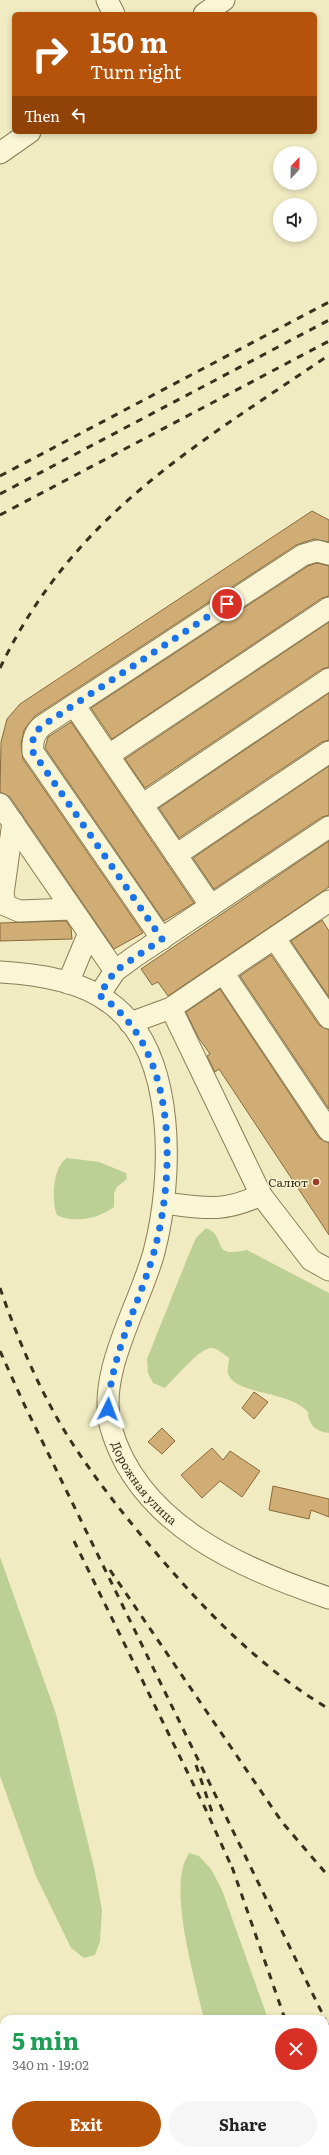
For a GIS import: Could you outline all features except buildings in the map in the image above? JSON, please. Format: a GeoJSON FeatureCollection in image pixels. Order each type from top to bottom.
{"type":"FeatureCollection","features":[{"type":"Feature","properties":{"kind":"street"},"geometry":{"type":"LineString","coordinates":[[107,0],[113,12]]}},
{"type":"Feature","properties":{"kind":"street"},"geometry":{"type":"LineString","coordinates":[[207,12],[224,0]]}},
{"type":"Feature","properties":{"kind":"street"},"geometry":{"type":"LineString","coordinates":[[0,153],[27,134]]}},
{"type":"Feature","properties":{"kind":"street"},"geometry":{"type":"LineString","coordinates":[[162,939],[33,752],[32,745],[37,731],[303,554],[317,551],[329,554]]}},
{"type":"Feature","properties":{"kind":"street"},"geometry":{"type":"LineString","coordinates":[[109,755],[329,608]]}},
{"type":"Feature","properties":{"kind":"street"},"geometry":{"type":"LineString","coordinates":[[142,805],[329,679]]}},
{"type":"Feature","properties":{"kind":"street"},"geometry":{"type":"LineString","coordinates":[[74,705],[211,906]]}},
{"type":"Feature","properties":{"kind":"street"},"geometry":{"type":"LineString","coordinates":[[176,855],[329,752]]}},
{"type":"Feature","properties":{"kind":"street"},"geometry":{"type":"LineString","coordinates":[[0,804],[72,909],[88,935],[115,971]]}},
{"type":"Feature","properties":{"kind":"street"},"geometry":{"type":"LineString","coordinates":[[13,822],[3,894],[5,905],[19,912],[72,909]]}},
{"type":"Feature","properties":{"kind":"street"},"geometry":{"type":"LineString","coordinates":[[99,995],[115,971],[329,827]]}},
{"type":"Feature","properties":{"kind":"street"},"geometry":{"type":"LineString","coordinates":[[130,1023],[172,1008],[275,938],[327,906]]}},
{"type":"Feature","properties":{"kind":"street"},"geometry":{"type":"LineString","coordinates":[[68,983],[88,935]]}},
{"type":"Feature","properties":{"kind":"street"},"geometry":{"type":"LineString","coordinates":[[275,938],[329,1018]]}},
{"type":"Feature","properties":{"kind":"street","name":"Дорожная улица"},"geometry":{"type":"LineString","coordinates":[[0,972],[44,977],[68,983],[99,995],[112,1004],[130,1023],[149,1054],[161,1096],[167,1163],[164,1202],[154,1252],[120,1346],[110,1383],[108,1409],[111,1428],[130,1471],[146,1493],[167,1515],[188,1532],[213,1548],[240,1563],[329,1598]]}},
{"type":"Feature","properties":{"kind":"street"},"geometry":{"type":"LineString","coordinates":[[224,974],[329,1131]]}},
{"type":"Feature","properties":{"kind":"street"},"geometry":{"type":"LineString","coordinates":[[172,1008],[261,1195],[310,1260],[329,1270]]}},
{"type":"Feature","properties":{"kind":"street"},"geometry":{"type":"LineString","coordinates":[[164,1202],[212,1209],[240,1205],[261,1195]]}},
{"type":"Feature","properties":{"kind":"green space"},"geometry":{"type":"Polygon","coordinates":[[[67,1158],[99,1162],[126,1173],[127,1179],[117,1187],[114,1193],[114,1207],[94,1217],[71,1219],[63,1218],[57,1215],[54,1201],[54,1184],[62,1162],[67,1158]]]}},
{"type":"Feature","properties":{"kind":"green space"},"geometry":{"type":"Polygon","coordinates":[[[206,1228],[217,1236],[220,1246],[227,1252],[247,1250],[329,1293],[329,1433],[320,1431],[314,1427],[309,1420],[308,1412],[300,1405],[289,1400],[240,1385],[232,1380],[228,1373],[229,1358],[220,1351],[212,1348],[205,1350],[186,1365],[165,1388],[153,1383],[148,1373],[147,1359],[196,1238],[206,1228]]]}},
{"type":"Feature","properties":{"kind":"green space"},"geometry":{"type":"Polygon","coordinates":[[[0,1557],[56,1714],[94,1867],[102,1910],[100,1941],[95,1955],[84,1958],[71,1948],[36,1876],[0,1776],[0,1557]]]}},
{"type":"Feature","properties":{"kind":"green space"},"geometry":{"type":"Polygon","coordinates":[[[189,1853],[199,1856],[211,1869],[222,1890],[267,2015],[203,2015],[186,1943],[183,1922],[181,1883],[185,1861],[189,1853]]]}},
{"type":"Feature","properties":{"kind":"railway"},"geometry":{"type":"LineString","coordinates":[[0,476],[329,302]]}},
{"type":"Feature","properties":{"kind":"railway"},"geometry":{"type":"LineString","coordinates":[[0,494],[329,320]]}},
{"type":"Feature","properties":{"kind":"railway"},"geometry":{"type":"LineString","coordinates":[[0,515],[329,341]]}},
{"type":"Feature","properties":{"kind":"railway"},"geometry":{"type":"LineString","coordinates":[[0,668],[30,614],[64,567],[101,526],[142,488],[185,454],[329,355]]}},
{"type":"Feature","properties":{"kind":"railway"},"geometry":{"type":"LineString","coordinates":[[0,1288],[15,1329],[42,1391],[64,1430],[96,1478],[151,1547],[200,1603],[220,1623],[261,1660],[305,1694],[329,1709]]}},
{"type":"Feature","properties":{"kind":"railway"},"geometry":{"type":"LineString","coordinates":[[0,1351],[24,1404],[323,2015]]}},
{"type":"Feature","properties":{"kind":"railway"},"geometry":{"type":"LineString","coordinates":[[74,1541],[206,1810],[234,1872]]}},
{"type":"Feature","properties":{"kind":"railway"},"geometry":{"type":"LineString","coordinates":[[110,1570],[282,1822],[329,1877]]}},
{"type":"Feature","properties":{"kind":"railway"},"geometry":{"type":"LineString","coordinates":[[196,1765],[212,1812]]}},
{"type":"Feature","properties":{"kind":"railway"},"geometry":{"type":"LineString","coordinates":[[232,1867],[284,2015]]}},
{"type":"Feature","properties":{"kind":"place","name":"Салют"},"geometry":{"type":"Point","coordinates":[316,1182]}},
{"type":"Feature","properties":{"kind":"route"},"geometry":{"type":"LineString","coordinates":[[108,1409],[109,1390],[120,1346],[146,1278],[154,1252],[164,1202],[167,1163],[161,1096],[156,1074],[149,1054],[139,1036],[122,1013],[99,995],[115,971],[162,939],[33,752],[32,745],[37,731],[42,726],[227,604]]}}]}
